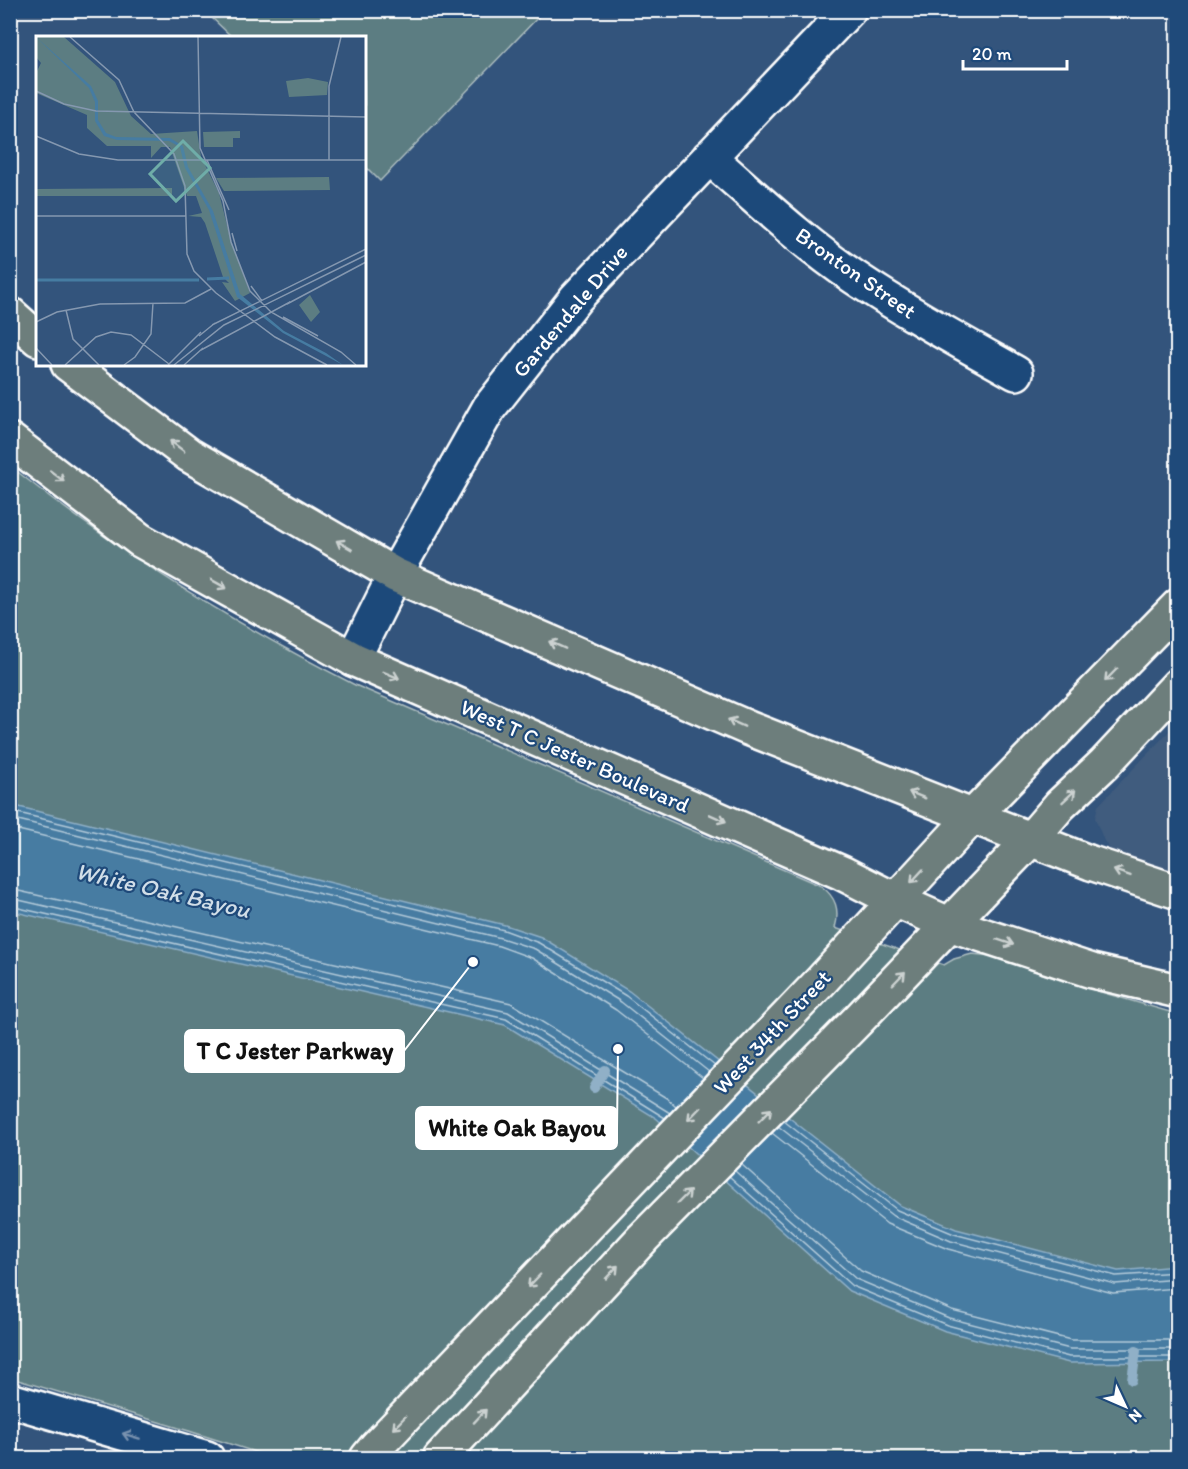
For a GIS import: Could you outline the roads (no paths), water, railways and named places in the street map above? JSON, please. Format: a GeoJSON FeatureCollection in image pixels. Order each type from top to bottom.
{"type":"FeatureCollection","features":[{"type":"Feature","properties":{"kind":"main road"},"geometry":{"type":"LineString","coordinates":[[10,314],[36,337]]}},
{"type":"Feature","properties":{"kind":"main road"},"geometry":{"type":"LineString","coordinates":[[71,366],[189,455],[395,575],[748,728],[1030,840],[1178,892]]}},
{"type":"Feature","properties":{"kind":"main road","name":"West T C Jester Boulevard"},"geometry":{"type":"LineString","coordinates":[[10,440],[140,540],[353,659],[842,873],[949,924],[1092,971],[1178,991]]}},
{"type":"Feature","properties":{"kind":"main road","name":"West 34th Street"},"geometry":{"type":"LineString","coordinates":[[367,1458],[821,981],[972,817],[1178,606]]}},
{"type":"Feature","properties":{"kind":"main road"},"geometry":{"type":"LineString","coordinates":[[440,1458],[644,1238],[858,1020],[1030,840],[1060,805],[1104,764],[1178,685]]}},
{"type":"Feature","properties":{"kind":"street","name":"Gardendale Drive"},"geometry":{"type":"LineString","coordinates":[[353,659],[395,575],[489,408],[576,298],[849,10]]}},
{"type":"Feature","properties":{"kind":"street","name":"Bronton Street"},"geometry":{"type":"LineString","coordinates":[[709,157],[789,226],[852,276],[1016,373]]}},
{"type":"Feature","properties":{"kind":"street"},"geometry":{"type":"LineString","coordinates":[[10,1400],[207,1458]]}},
{"type":"Feature","properties":{"kind":"water"},"geometry":{"type":"Polygon","coordinates":[[[11,805],[505,925],[541,937],[629,991],[901,1206],[956,1229],[1118,1271],[1177,1266],[1177,1362],[1069,1363],[945,1331],[849,1291],[656,1118],[505,1025],[11,911],[11,805]]]}},
{"type":"Feature","properties":{"kind":"waterway"},"geometry":{"type":"LineString","coordinates":[[594,1088],[605,1070]]}},
{"type":"Feature","properties":{"kind":"waterway"},"geometry":{"type":"LineString","coordinates":[[1132,1380],[1136,1351]]}},
{"type":"Feature","properties":{"kind":"place","name":"T C Jester Parkway"},"geometry":{"type":"Point","coordinates":[473,962]}},
{"type":"Feature","properties":{"kind":"place","name":"White Oak Bayou"},"geometry":{"type":"Point","coordinates":[618,1049]}}]}
